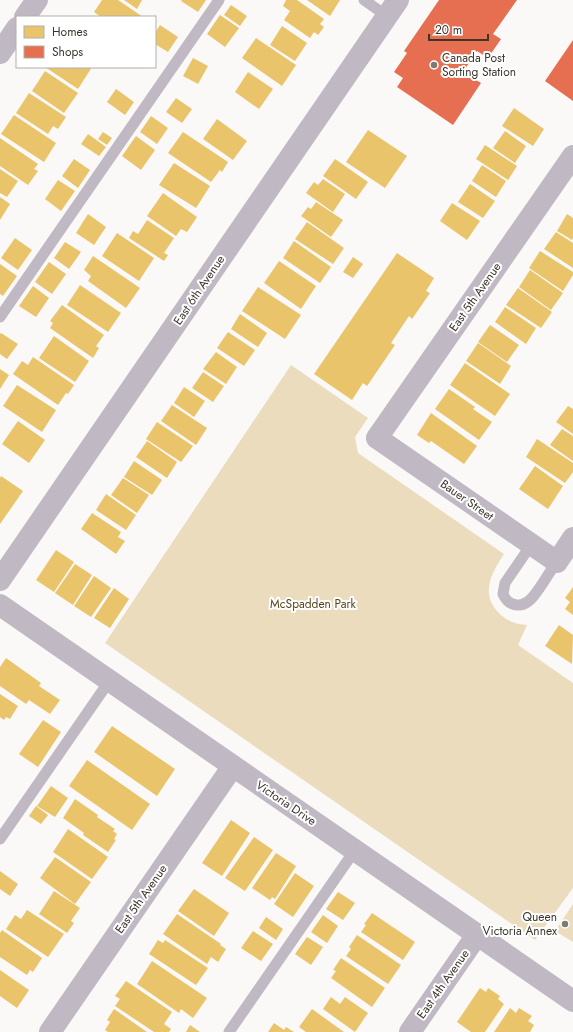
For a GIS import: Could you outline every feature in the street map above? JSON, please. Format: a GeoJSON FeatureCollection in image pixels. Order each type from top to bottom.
{"type":"FeatureCollection","features":[{"type":"Feature","properties":{"kind":"street"},"geometry":{"type":"LineString","coordinates":[[26,16],[37,0]]}},
{"type":"Feature","properties":{"kind":"street","name":"East 6th Avenue"},"geometry":{"type":"LineString","coordinates":[[0,580],[393,8]]}},
{"type":"Feature","properties":{"kind":"street"},"geometry":{"type":"LineString","coordinates":[[0,53],[16,29]]}},
{"type":"Feature","properties":{"kind":"street","name":"East 5th Avenue"},"geometry":{"type":"LineString","coordinates":[[377,438],[573,156]]}},
{"type":"Feature","properties":{"kind":"street","name":"Bauer Street"},"geometry":{"type":"LineString","coordinates":[[377,438],[556,562]]}},
{"type":"Feature","properties":{"kind":"street"},"geometry":{"type":"LineString","coordinates":[[556,562],[573,538]]}},
{"type":"Feature","properties":{"kind":"street","name":"Victoria Drive"},"geometry":{"type":"LineString","coordinates":[[0,605],[573,1002]]}},
{"type":"Feature","properties":{"kind":"street","name":"East 5th Avenue"},"geometry":{"type":"LineString","coordinates":[[50,1032],[233,766]]}},
{"type":"Feature","properties":{"kind":"street","name":"East 4th Avenue"},"geometry":{"type":"LineString","coordinates":[[410,1032],[477,935]]}},
{"type":"Feature","properties":{"kind":"lane"},"geometry":{"type":"LineString","coordinates":[[0,317],[219,0]]}},
{"type":"Feature","properties":{"kind":"lane"},"geometry":{"type":"LineString","coordinates":[[364,0],[393,8]]}},
{"type":"Feature","properties":{"kind":"lane"},"geometry":{"type":"LineString","coordinates":[[531,545],[505,583],[503,594],[509,603],[514,605],[522,605],[531,600],[556,562]]}},
{"type":"Feature","properties":{"kind":"lane"},"geometry":{"type":"LineString","coordinates":[[0,839],[110,680]]}},
{"type":"Feature","properties":{"kind":"lane"},"geometry":{"type":"LineString","coordinates":[[229,1032],[355,850]]}},
{"type":"Feature","properties":{"kind":"green space","name":"McSpadden Park"},"geometry":{"type":"Polygon","coordinates":[[[291,365],[368,418],[355,437],[358,453],[504,554],[495,569],[489,584],[490,600],[501,615],[510,621],[527,625],[518,645],[573,683],[573,888],[535,940],[105,643],[291,365]]]}},
{"type":"Feature","properties":{"kind":"green space"},"geometry":{"type":"Polygon","coordinates":[[[573,904],[573,942],[555,931],[573,904]]]}},
{"type":"Feature","properties":{"kind":"building: Homes"},"geometry":{"type":"Polygon","coordinates":[[[102,0],[118,0],[142,16],[100,16],[94,12],[102,0]]]}},
{"type":"Feature","properties":{"kind":"building: Homes"},"geometry":{"type":"Polygon","coordinates":[[[124,0],[142,0],[137,9],[124,0]]]}},
{"type":"Feature","properties":{"kind":"building: Homes"},"geometry":{"type":"Polygon","coordinates":[[[206,0],[198,12],[181,1],[206,0]]]}},
{"type":"Feature","properties":{"kind":"building: Homes"},"geometry":{"type":"Polygon","coordinates":[[[286,0],[297,0],[324,19],[320,24],[324,27],[318,35],[314,32],[310,38],[284,20],[290,11],[283,6],[286,0]]]}},
{"type":"Feature","properties":{"kind":"building: Homes"},"geometry":{"type":"Polygon","coordinates":[[[307,0],[340,0],[330,16],[307,0]]]}},
{"type":"Feature","properties":{"kind":"building: Homes"},"geometry":{"type":"Polygon","coordinates":[[[231,5],[247,16],[240,26],[224,15],[231,5]]]}},
{"type":"Feature","properties":{"kind":"building: Homes"},"geometry":{"type":"Polygon","coordinates":[[[220,15],[239,28],[225,47],[207,34],[220,15]]]}},
{"type":"Feature","properties":{"kind":"building: Homes"},"geometry":{"type":"Polygon","coordinates":[[[160,25],[178,37],[168,52],[156,45],[156,31],[160,25]]]}},
{"type":"Feature","properties":{"kind":"building: Homes"},"geometry":{"type":"Polygon","coordinates":[[[282,26],[307,43],[295,61],[270,45],[282,26]]]}},
{"type":"Feature","properties":{"kind":"building: Homes"},"geometry":{"type":"Polygon","coordinates":[[[256,38],[296,65],[282,86],[242,58],[256,38]]]}},
{"type":"Feature","properties":{"kind":"building: Homes"},"geometry":{"type":"Polygon","coordinates":[[[193,58],[208,66],[198,84],[183,76],[193,58]]]}},
{"type":"Feature","properties":{"kind":"building: Homes"},"geometry":{"type":"Polygon","coordinates":[[[46,68],[91,68],[78,89],[46,68]]]}},
{"type":"Feature","properties":{"kind":"building: Homes"},"geometry":{"type":"Polygon","coordinates":[[[45,71],[78,93],[64,113],[32,91],[45,71]]]}},
{"type":"Feature","properties":{"kind":"building: Homes"},"geometry":{"type":"Polygon","coordinates":[[[248,72],[273,89],[259,109],[235,92],[248,72]]]}},
{"type":"Feature","properties":{"kind":"building: Homes"},"geometry":{"type":"Polygon","coordinates":[[[116,89],[134,102],[125,115],[107,102],[116,89]]]}},
{"type":"Feature","properties":{"kind":"building: Homes"},"geometry":{"type":"Polygon","coordinates":[[[29,93],[66,117],[58,129],[53,126],[48,134],[16,113],[29,93]]]}},
{"type":"Feature","properties":{"kind":"building: Homes"},"geometry":{"type":"Polygon","coordinates":[[[176,98],[192,109],[182,123],[166,112],[176,98]]]}},
{"type":"Feature","properties":{"kind":"building: Homes"},"geometry":{"type":"Polygon","coordinates":[[[514,108],[544,129],[533,146],[502,126],[514,108]]]}},
{"type":"Feature","properties":{"kind":"building: Homes"},"geometry":{"type":"Polygon","coordinates":[[[14,115],[56,143],[44,162],[1,134],[14,115]]]}},
{"type":"Feature","properties":{"kind":"building: Homes"},"geometry":{"type":"Polygon","coordinates":[[[151,116],[168,128],[157,144],[140,132],[151,116]]]}},
{"type":"Feature","properties":{"kind":"building: Homes"},"geometry":{"type":"Polygon","coordinates":[[[217,119],[247,141],[233,160],[203,139],[217,119]]]}},
{"type":"Feature","properties":{"kind":"building: Homes"},"geometry":{"type":"Polygon","coordinates":[[[368,130],[407,156],[385,188],[346,162],[368,130]]]}},
{"type":"Feature","properties":{"kind":"building: Homes"},"geometry":{"type":"Polygon","coordinates":[[[505,131],[526,146],[515,163],[493,148],[505,131]]]}},
{"type":"Feature","properties":{"kind":"building: Homes"},"geometry":{"type":"Polygon","coordinates":[[[103,132],[112,138],[107,145],[98,139],[103,132]]]}},
{"type":"Feature","properties":{"kind":"building: Homes"},"geometry":{"type":"Polygon","coordinates":[[[183,132],[228,162],[222,172],[220,170],[211,182],[168,153],[183,132]]]}},
{"type":"Feature","properties":{"kind":"building: Homes"},"geometry":{"type":"Polygon","coordinates":[[[88,134],[106,147],[99,156],[81,144],[88,134]]]}},
{"type":"Feature","properties":{"kind":"building: Homes"},"geometry":{"type":"Polygon","coordinates":[[[136,136],[155,150],[141,170],[122,156],[136,136]]]}},
{"type":"Feature","properties":{"kind":"building: Homes"},"geometry":{"type":"Polygon","coordinates":[[[0,138],[38,164],[34,169],[38,171],[28,185],[0,166],[0,138]]]}},
{"type":"Feature","properties":{"kind":"building: Homes"},"geometry":{"type":"Polygon","coordinates":[[[485,145],[517,166],[508,180],[476,159],[485,145]]]}},
{"type":"Feature","properties":{"kind":"building: Homes"},"geometry":{"type":"Polygon","coordinates":[[[74,159],[90,170],[78,188],[62,176],[74,159]]]}},
{"type":"Feature","properties":{"kind":"building: Homes"},"geometry":{"type":"Polygon","coordinates":[[[335,159],[368,182],[356,199],[323,176],[335,159]]]}},
{"type":"Feature","properties":{"kind":"building: Homes"},"geometry":{"type":"Polygon","coordinates":[[[174,163],[210,186],[196,208],[159,185],[174,163]]]}},
{"type":"Feature","properties":{"kind":"building: Homes"},"geometry":{"type":"Polygon","coordinates":[[[482,165],[506,181],[496,197],[472,181],[482,165]]]}},
{"type":"Feature","properties":{"kind":"building: Homes"},"geometry":{"type":"Polygon","coordinates":[[[0,169],[18,181],[7,197],[0,193],[0,169]]]}},
{"type":"Feature","properties":{"kind":"building: Homes"},"geometry":{"type":"Polygon","coordinates":[[[323,179],[345,194],[333,212],[306,193],[314,182],[318,185],[323,179]]]}},
{"type":"Feature","properties":{"kind":"building: Homes"},"geometry":{"type":"Polygon","coordinates":[[[58,180],[75,191],[61,211],[45,199],[58,180]]]}},
{"type":"Feature","properties":{"kind":"building: Homes"},"geometry":{"type":"Polygon","coordinates":[[[470,184],[495,201],[483,218],[458,202],[470,184]]]}},
{"type":"Feature","properties":{"kind":"building: Homes"},"geometry":{"type":"Polygon","coordinates":[[[163,193],[197,217],[187,232],[181,229],[176,236],[147,216],[163,193]]]}},
{"type":"Feature","properties":{"kind":"building: Homes"},"geometry":{"type":"Polygon","coordinates":[[[0,197],[10,204],[0,220],[0,197]]]}},
{"type":"Feature","properties":{"kind":"building: Homes"},"geometry":{"type":"Polygon","coordinates":[[[316,202],[343,220],[331,237],[301,216],[308,207],[311,209],[316,202]]]}},
{"type":"Feature","properties":{"kind":"building: Homes"},"geometry":{"type":"Polygon","coordinates":[[[452,203],[480,221],[467,240],[440,221],[452,203]]]}},
{"type":"Feature","properties":{"kind":"building: Homes"},"geometry":{"type":"Polygon","coordinates":[[[88,214],[106,227],[94,245],[76,233],[88,214]]]}},
{"type":"Feature","properties":{"kind":"building: Homes"},"geometry":{"type":"Polygon","coordinates":[[[567,214],[573,218],[572,240],[557,231],[567,214]]]}},
{"type":"Feature","properties":{"kind":"building: Homes"},"geometry":{"type":"Polygon","coordinates":[[[147,220],[174,238],[164,253],[168,255],[164,261],[129,238],[133,231],[138,234],[147,220]]]}},
{"type":"Feature","properties":{"kind":"building: Homes"},"geometry":{"type":"Polygon","coordinates":[[[307,222],[344,248],[333,264],[295,239],[307,222]]]}},
{"type":"Feature","properties":{"kind":"building: Homes"},"geometry":{"type":"Polygon","coordinates":[[[556,232],[573,243],[573,268],[544,249],[556,232]]]}},
{"type":"Feature","properties":{"kind":"building: Homes"},"geometry":{"type":"Polygon","coordinates":[[[117,233],[154,258],[139,281],[102,256],[117,233]]]}},
{"type":"Feature","properties":{"kind":"building: Homes"},"geometry":{"type":"Polygon","coordinates":[[[15,238],[32,250],[18,270],[1,258],[15,238]]]}},
{"type":"Feature","properties":{"kind":"building: Homes"},"geometry":{"type":"Polygon","coordinates":[[[294,241],[331,267],[320,283],[283,258],[294,241]]]}},
{"type":"Feature","properties":{"kind":"building: Homes"},"geometry":{"type":"Polygon","coordinates":[[[65,242],[81,252],[69,269],[54,258],[65,242]]]}},
{"type":"Feature","properties":{"kind":"building: Homes"},"geometry":{"type":"Polygon","coordinates":[[[540,251],[573,272],[573,275],[563,291],[529,268],[540,251]]]}},
{"type":"Feature","properties":{"kind":"building: Homes"},"geometry":{"type":"Polygon","coordinates":[[[397,253],[434,278],[426,291],[430,293],[412,319],[409,316],[391,343],[395,345],[367,386],[363,383],[352,400],[314,374],[397,253]]]}},
{"type":"Feature","properties":{"kind":"building: Homes"},"geometry":{"type":"Polygon","coordinates":[[[93,256],[140,288],[126,308],[88,281],[91,276],[84,270],[93,256]]]}},
{"type":"Feature","properties":{"kind":"building: Homes"},"geometry":{"type":"Polygon","coordinates":[[[353,257],[363,264],[353,278],[343,272],[353,257]]]}},
{"type":"Feature","properties":{"kind":"building: Homes"},"geometry":{"type":"Polygon","coordinates":[[[279,261],[316,286],[301,309],[264,283],[279,261]]]}},
{"type":"Feature","properties":{"kind":"building: Homes"},"geometry":{"type":"Polygon","coordinates":[[[49,262],[66,274],[52,294],[35,282],[49,262]]]}},
{"type":"Feature","properties":{"kind":"building: Homes"},"geometry":{"type":"Polygon","coordinates":[[[0,264],[17,276],[3,296],[0,294],[0,264]]]}},
{"type":"Feature","properties":{"kind":"building: Homes"},"geometry":{"type":"Polygon","coordinates":[[[530,270],[563,293],[551,310],[519,287],[530,270]]]}},
{"type":"Feature","properties":{"kind":"building: Homes"},"geometry":{"type":"Polygon","coordinates":[[[80,285],[121,313],[108,332],[67,305],[80,285]]]}},
{"type":"Feature","properties":{"kind":"building: Homes"},"geometry":{"type":"Polygon","coordinates":[[[33,286],[49,298],[36,317],[19,306],[33,286]]]}},
{"type":"Feature","properties":{"kind":"building: Homes"},"geometry":{"type":"Polygon","coordinates":[[[258,287],[301,315],[285,339],[242,311],[258,287]]]}},
{"type":"Feature","properties":{"kind":"building: Homes"},"geometry":{"type":"Polygon","coordinates":[[[518,288],[552,312],[541,328],[506,305],[518,288]]]}},
{"type":"Feature","properties":{"kind":"building: Homes"},"geometry":{"type":"Polygon","coordinates":[[[62,305],[104,335],[96,346],[99,348],[93,358],[50,328],[53,323],[50,321],[62,305]]]}},
{"type":"Feature","properties":{"kind":"building: Homes"},"geometry":{"type":"Polygon","coordinates":[[[505,307],[536,328],[526,344],[495,322],[505,307]]]}},
{"type":"Feature","properties":{"kind":"building: Homes"},"geometry":{"type":"Polygon","coordinates":[[[240,314],[267,333],[258,347],[231,329],[240,314]]]}},
{"type":"Feature","properties":{"kind":"building: Homes"},"geometry":{"type":"Polygon","coordinates":[[[490,325],[519,345],[507,362],[478,342],[490,325]]]}},
{"type":"Feature","properties":{"kind":"building: Homes"},"geometry":{"type":"Polygon","coordinates":[[[228,332],[255,350],[244,366],[217,348],[228,332]]]}},
{"type":"Feature","properties":{"kind":"building: Homes"},"geometry":{"type":"Polygon","coordinates":[[[1,333],[18,344],[7,359],[0,354],[1,333]]]}},
{"type":"Feature","properties":{"kind":"building: Homes"},"geometry":{"type":"Polygon","coordinates":[[[54,336],[89,361],[75,382],[39,358],[54,336]]]}},
{"type":"Feature","properties":{"kind":"building: Homes"},"geometry":{"type":"Polygon","coordinates":[[[478,343],[511,366],[500,384],[466,361],[478,343]]]}},
{"type":"Feature","properties":{"kind":"building: Homes"},"geometry":{"type":"Polygon","coordinates":[[[216,352],[237,367],[226,384],[203,369],[216,352]]]}},
{"type":"Feature","properties":{"kind":"building: Homes"},"geometry":{"type":"Polygon","coordinates":[[[33,357],[74,385],[68,394],[66,393],[58,405],[13,374],[22,361],[28,365],[33,357]]]}},
{"type":"Feature","properties":{"kind":"building: Homes"},"geometry":{"type":"Polygon","coordinates":[[[465,363],[510,394],[495,416],[450,385],[465,363]]]}},
{"type":"Feature","properties":{"kind":"building: Homes"},"geometry":{"type":"Polygon","coordinates":[[[0,369],[9,375],[0,389],[0,369]]]}},
{"type":"Feature","properties":{"kind":"building: Homes"},"geometry":{"type":"Polygon","coordinates":[[[203,372],[224,386],[213,402],[192,388],[203,372]]]}},
{"type":"Feature","properties":{"kind":"building: Homes"},"geometry":{"type":"Polygon","coordinates":[[[17,385],[56,410],[42,432],[3,406],[17,385]]]}},
{"type":"Feature","properties":{"kind":"building: Homes"},"geometry":{"type":"Polygon","coordinates":[[[184,387],[205,401],[194,417],[174,403],[184,387]]]}},
{"type":"Feature","properties":{"kind":"building: Homes"},"geometry":{"type":"Polygon","coordinates":[[[449,389],[475,407],[473,409],[492,422],[479,440],[435,409],[449,389]]]}},
{"type":"Feature","properties":{"kind":"building: Homes"},"geometry":{"type":"Polygon","coordinates":[[[172,405],[207,428],[196,445],[161,421],[172,405]]]}},
{"type":"Feature","properties":{"kind":"building: Homes"},"geometry":{"type":"Polygon","coordinates":[[[568,406],[573,409],[573,434],[556,422],[568,406]]]}},
{"type":"Feature","properties":{"kind":"building: Homes"},"geometry":{"type":"Polygon","coordinates":[[[431,413],[477,446],[464,464],[431,441],[429,443],[417,435],[431,413]]]}},
{"type":"Feature","properties":{"kind":"building: Homes"},"geometry":{"type":"Polygon","coordinates":[[[18,421],[45,440],[29,463],[2,444],[18,421]]]}},
{"type":"Feature","properties":{"kind":"building: Homes"},"geometry":{"type":"Polygon","coordinates":[[[157,422],[193,446],[181,462],[146,439],[157,422]]]}},
{"type":"Feature","properties":{"kind":"building: Homes"},"geometry":{"type":"Polygon","coordinates":[[[562,429],[573,436],[573,461],[550,445],[562,429]]]}},
{"type":"Feature","properties":{"kind":"building: Homes"},"geometry":{"type":"Polygon","coordinates":[[[537,439],[573,463],[573,472],[565,483],[526,457],[537,439]]]}},
{"type":"Feature","properties":{"kind":"building: Homes"},"geometry":{"type":"Polygon","coordinates":[[[147,441],[177,462],[167,478],[136,457],[147,441]]]}},
{"type":"Feature","properties":{"kind":"building: Homes"},"geometry":{"type":"Polygon","coordinates":[[[134,461],[162,480],[152,495],[124,477],[134,461]]]}},
{"type":"Feature","properties":{"kind":"building: Homes"},"geometry":{"type":"Polygon","coordinates":[[[535,466],[563,486],[548,509],[519,489],[535,466]]]}},
{"type":"Feature","properties":{"kind":"building: Homes"},"geometry":{"type":"Polygon","coordinates":[[[1,476],[23,491],[0,524],[0,478],[1,476]]]}},
{"type":"Feature","properties":{"kind":"building: Homes"},"geometry":{"type":"Polygon","coordinates":[[[123,478],[149,495],[137,513],[111,495],[123,478]]]}},
{"type":"Feature","properties":{"kind":"building: Homes"},"geometry":{"type":"Polygon","coordinates":[[[106,494],[136,515],[126,530],[96,510],[106,494]]]}},
{"type":"Feature","properties":{"kind":"building: Homes"},"geometry":{"type":"Polygon","coordinates":[[[92,513],[121,532],[118,537],[125,541],[116,554],[81,529],[92,513]]]}},
{"type":"Feature","properties":{"kind":"building: Homes"},"geometry":{"type":"Polygon","coordinates":[[[56,550],[74,562],[54,592],[36,580],[56,550]]]}},
{"type":"Feature","properties":{"kind":"building: Homes"},"geometry":{"type":"Polygon","coordinates":[[[75,564],[92,575],[73,605],[55,593],[75,564]]]}},
{"type":"Feature","properties":{"kind":"building: Homes"},"geometry":{"type":"Polygon","coordinates":[[[94,576],[111,588],[91,617],[74,606],[94,576]]]}},
{"type":"Feature","properties":{"kind":"building: Homes"},"geometry":{"type":"Polygon","coordinates":[[[573,587],[573,615],[565,609],[570,602],[565,598],[573,587]]]}},
{"type":"Feature","properties":{"kind":"building: Homes"},"geometry":{"type":"Polygon","coordinates":[[[114,588],[129,599],[110,628],[94,618],[114,588]]]}},
{"type":"Feature","properties":{"kind":"building: Homes"},"geometry":{"type":"Polygon","coordinates":[[[559,625],[573,635],[572,664],[545,646],[559,625]]]}},
{"type":"Feature","properties":{"kind":"building: Homes"},"geometry":{"type":"Polygon","coordinates":[[[6,658],[41,683],[39,686],[60,700],[50,714],[29,700],[26,704],[0,686],[0,667],[6,658]]]}},
{"type":"Feature","properties":{"kind":"building: Homes"},"geometry":{"type":"Polygon","coordinates":[[[0,694],[18,706],[10,719],[6,717],[4,720],[0,717],[0,694]]]}},
{"type":"Feature","properties":{"kind":"building: Homes"},"geometry":{"type":"Polygon","coordinates":[[[43,720],[61,732],[38,767],[19,754],[43,720]]]}},
{"type":"Feature","properties":{"kind":"building: Homes"},"geometry":{"type":"Polygon","coordinates":[[[112,726],[175,769],[157,796],[94,752],[112,726]]]}},
{"type":"Feature","properties":{"kind":"building: Homes"},"geometry":{"type":"Polygon","coordinates":[[[87,760],[150,804],[132,830],[69,786],[87,760]]]}},
{"type":"Feature","properties":{"kind":"building: Homes"},"geometry":{"type":"Polygon","coordinates":[[[51,786],[68,798],[55,817],[37,806],[51,786]]]}},
{"type":"Feature","properties":{"kind":"building: Homes"},"geometry":{"type":"Polygon","coordinates":[[[75,799],[115,829],[113,831],[117,834],[114,839],[116,840],[108,852],[83,835],[84,833],[63,818],[75,799]]]}},
{"type":"Feature","properties":{"kind":"building: Homes"},"geometry":{"type":"Polygon","coordinates":[[[36,806],[48,815],[41,824],[29,816],[36,806]]]}},
{"type":"Feature","properties":{"kind":"building: Homes"},"geometry":{"type":"Polygon","coordinates":[[[231,820],[250,833],[222,876],[202,863],[231,820]]]}},
{"type":"Feature","properties":{"kind":"building: Homes"},"geometry":{"type":"Polygon","coordinates":[[[68,829],[108,857],[92,879],[53,852],[68,829]]]}},
{"type":"Feature","properties":{"kind":"building: Homes"},"geometry":{"type":"Polygon","coordinates":[[[254,837],[273,850],[245,891],[225,878],[254,837]]]}},
{"type":"Feature","properties":{"kind":"building: Homes"},"geometry":{"type":"Polygon","coordinates":[[[276,853],[296,866],[275,899],[272,897],[270,900],[252,888],[276,853]]]}},
{"type":"Feature","properties":{"kind":"building: Homes"},"geometry":{"type":"Polygon","coordinates":[[[55,857],[91,882],[75,904],[40,878],[55,857]]]}},
{"type":"Feature","properties":{"kind":"building: Homes"},"geometry":{"type":"Polygon","coordinates":[[[0,871],[18,884],[10,896],[0,889],[0,871]]]}},
{"type":"Feature","properties":{"kind":"building: Homes"},"geometry":{"type":"Polygon","coordinates":[[[295,873],[314,886],[293,917],[274,904],[295,873]]]}},
{"type":"Feature","properties":{"kind":"building: Homes"},"geometry":{"type":"Polygon","coordinates":[[[194,889],[229,913],[214,936],[178,911],[194,889]]]}},
{"type":"Feature","properties":{"kind":"building: Homes"},"geometry":{"type":"Polygon","coordinates":[[[54,891],[80,908],[71,921],[74,923],[67,933],[39,914],[54,891]]]}},
{"type":"Feature","properties":{"kind":"building: Homes"},"geometry":{"type":"Polygon","coordinates":[[[338,892],[355,903],[343,920],[326,909],[338,892]]]}},
{"type":"Feature","properties":{"kind":"building: Homes"},"geometry":{"type":"Polygon","coordinates":[[[27,910],[64,934],[48,957],[6,929],[15,915],[21,919],[27,910]]]}},
{"type":"Feature","properties":{"kind":"building: Homes"},"geometry":{"type":"Polygon","coordinates":[[[372,913],[415,942],[403,960],[361,932],[366,925],[364,924],[372,913]]]}},
{"type":"Feature","properties":{"kind":"building: Homes"},"geometry":{"type":"Polygon","coordinates":[[[177,914],[226,949],[218,962],[211,957],[207,964],[163,934],[177,914]]]}},
{"type":"Feature","properties":{"kind":"building: Homes"},"geometry":{"type":"Polygon","coordinates":[[[323,915],[338,926],[327,943],[311,932],[323,915]]]}},
{"type":"Feature","properties":{"kind":"building: Homes"},"geometry":{"type":"Polygon","coordinates":[[[266,917],[283,929],[276,940],[259,928],[266,917]]]}},
{"type":"Feature","properties":{"kind":"building: Homes"},"geometry":{"type":"Polygon","coordinates":[[[2,930],[42,958],[33,972],[30,970],[27,975],[0,957],[0,933],[2,930]]]}},
{"type":"Feature","properties":{"kind":"building: Homes"},"geometry":{"type":"Polygon","coordinates":[[[253,931],[273,944],[261,961],[241,948],[253,931]]]}},
{"type":"Feature","properties":{"kind":"building: Homes"},"geometry":{"type":"Polygon","coordinates":[[[357,935],[401,965],[388,984],[346,956],[351,949],[349,947],[357,935]]]}},
{"type":"Feature","properties":{"kind":"building: Homes"},"geometry":{"type":"Polygon","coordinates":[[[307,937],[323,947],[311,965],[295,954],[307,937]]]}},
{"type":"Feature","properties":{"kind":"building: Homes"},"geometry":{"type":"Polygon","coordinates":[[[158,940],[163,943],[165,940],[208,968],[196,985],[149,954],[158,940]]]}},
{"type":"Feature","properties":{"kind":"building: Homes"},"geometry":{"type":"Polygon","coordinates":[[[341,958],[385,988],[372,1007],[331,978],[336,971],[333,970],[341,958]]]}},
{"type":"Feature","properties":{"kind":"building: Homes"},"geometry":{"type":"Polygon","coordinates":[[[152,961],[207,998],[193,1018],[181,1009],[179,1013],[137,984],[152,961]]]}},
{"type":"Feature","properties":{"kind":"building: Homes"},"geometry":{"type":"Polygon","coordinates":[[[0,970],[29,990],[17,1008],[0,996],[0,970]]]}},
{"type":"Feature","properties":{"kind":"building: Homes"},"geometry":{"type":"Polygon","coordinates":[[[126,981],[172,1012],[164,1024],[171,1029],[169,1032],[154,1032],[115,1006],[120,999],[115,996],[126,981]]]}},
{"type":"Feature","properties":{"kind":"building: Homes"},"geometry":{"type":"Polygon","coordinates":[[[480,988],[486,992],[488,988],[500,996],[498,999],[504,1004],[485,1032],[471,1032],[457,1022],[480,988]]]}},
{"type":"Feature","properties":{"kind":"building: Homes"},"geometry":{"type":"Polygon","coordinates":[[[331,997],[340,1004],[345,997],[368,1013],[355,1032],[323,1009],[331,997]]]}},
{"type":"Feature","properties":{"kind":"building: Homes"},"geometry":{"type":"Polygon","coordinates":[[[510,1008],[516,1013],[519,1008],[532,1016],[528,1021],[534,1025],[530,1032],[494,1032],[510,1008]]]}},
{"type":"Feature","properties":{"kind":"building: Homes"},"geometry":{"type":"Polygon","coordinates":[[[114,1009],[147,1032],[108,1032],[105,1030],[110,1022],[107,1020],[114,1009]]]}},
{"type":"Feature","properties":{"kind":"building: Homes"},"geometry":{"type":"Polygon","coordinates":[[[312,1009],[344,1032],[306,1032],[299,1027],[312,1009]]]}},
{"type":"Feature","properties":{"kind":"building: Homes"},"geometry":{"type":"Polygon","coordinates":[[[274,1023],[284,1030],[286,1027],[294,1032],[268,1032],[274,1023]]]}},
{"type":"Feature","properties":{"kind":"building: Homes"},"geometry":{"type":"Polygon","coordinates":[[[190,1025],[200,1032],[186,1032],[190,1025]]]}},
{"type":"Feature","properties":{"kind":"building: Shops","name":"Canada Post Sorting Station"},"geometry":{"type":"Polygon","coordinates":[[[439,0],[517,0],[493,34],[501,39],[488,58],[477,51],[463,72],[481,83],[453,125],[397,87],[403,78],[394,72],[407,53],[404,51],[439,0]]]}},
{"type":"Feature","properties":{"kind":"building: Shops"},"geometry":{"type":"Polygon","coordinates":[[[573,40],[573,101],[545,81],[573,40]]]}},
{"type":"Feature","properties":{"kind":"place","name":"Canada Post Sorting Station"},"geometry":{"type":"Point","coordinates":[434,65]}},
{"type":"Feature","properties":{"kind":"place","name":"Queen Victoria Annex"},"geometry":{"type":"Point","coordinates":[565,924]}}]}
